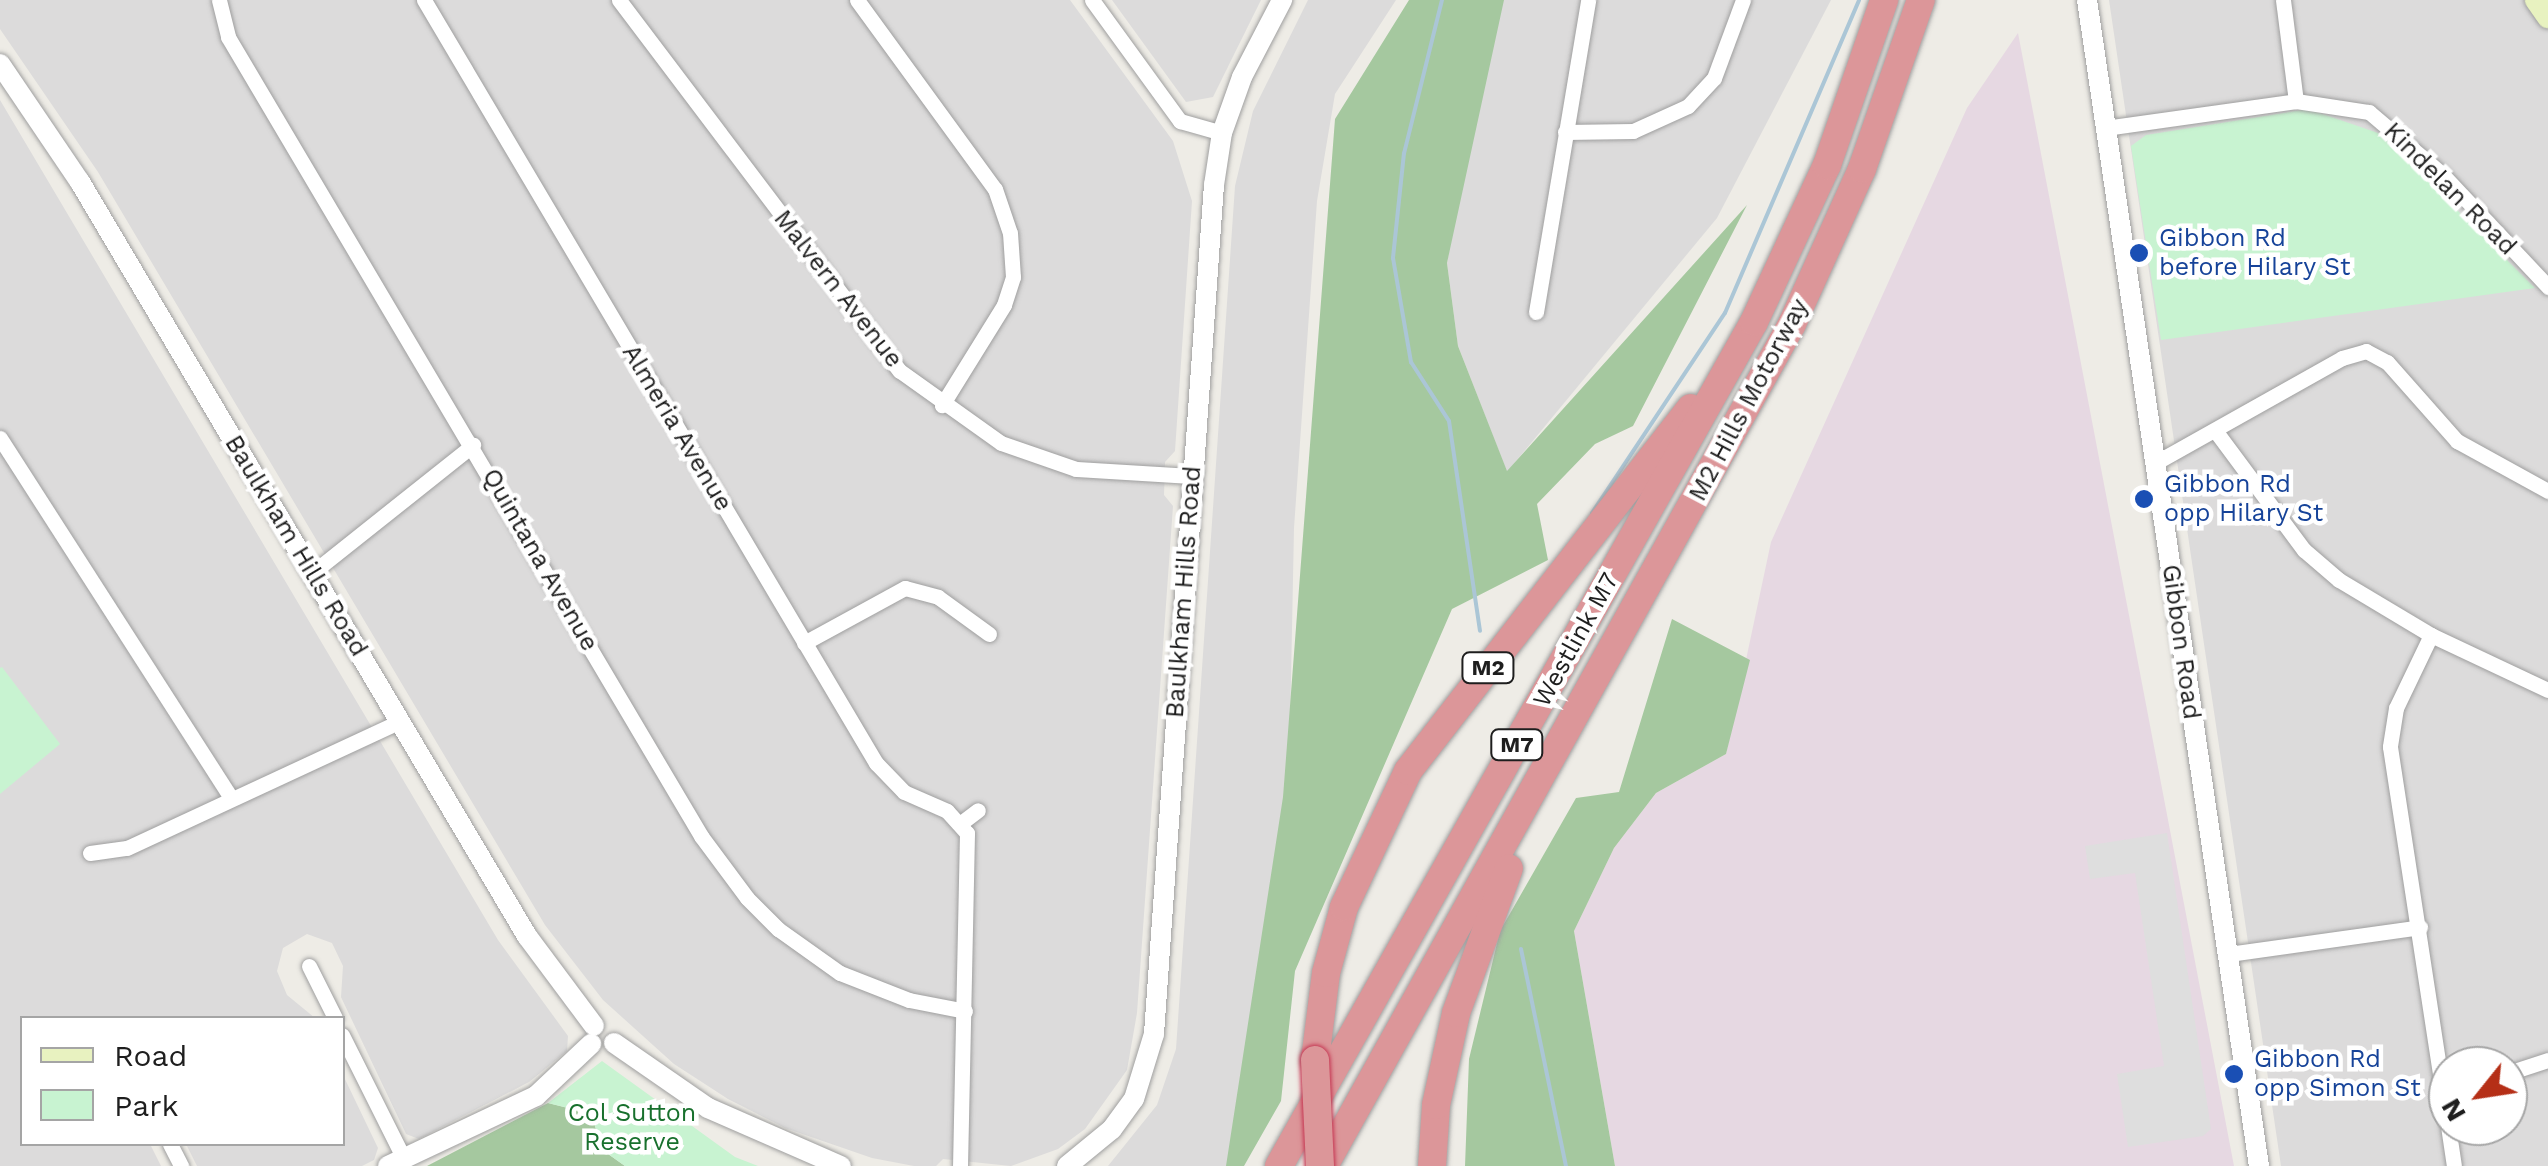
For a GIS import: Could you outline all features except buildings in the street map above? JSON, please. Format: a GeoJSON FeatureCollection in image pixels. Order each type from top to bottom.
{"type":"FeatureCollection","features":[{"type":"Feature","properties":{"kind":"highway","name":"M2 Hills Motorway"},"geometry":{"type":"LineString","coordinates":[[1754,322],[1827,166],[1884,0]]}},
{"type":"Feature","properties":{"kind":"highway","name":"M2 Hills Motorway"},"geometry":{"type":"LineString","coordinates":[[1539,782],[1792,324],[1862,169],[1921,0]]}},
{"type":"Feature","properties":{"kind":"highway","name":"M2"},"geometry":{"type":"LineString","coordinates":[[1322,1166],[1315,1060],[1326,973],[1344,908],[1408,771],[1602,529],[1754,322]]}},
{"type":"Feature","properties":{"kind":"highway","name":"Westlink M7"},"geometry":{"type":"LineString","coordinates":[[1278,1166],[1754,322]]}},
{"type":"Feature","properties":{"kind":"highway","name":"M7"},"geometry":{"type":"LineString","coordinates":[[1322,1166],[1539,782]]}},
{"type":"Feature","properties":{"kind":"highway"},"geometry":{"type":"LineString","coordinates":[[1432,1166],[1436,1105],[1456,1013],[1492,906],[1528,828],[1539,782]]}},
{"type":"Feature","properties":{"kind":"main road"},"geometry":{"type":"LineString","coordinates":[[2536,0],[2548,17]]}},
{"type":"Feature","properties":{"kind":"street","name":"Quintana Avenue"},"geometry":{"type":"LineString","coordinates":[[218,0],[228,37],[702,836],[747,898],[840,972],[909,1000],[965,1011]]}},
{"type":"Feature","properties":{"kind":"street","name":"Almeria Avenue"},"geometry":{"type":"LineString","coordinates":[[424,0],[888,778],[961,823]]}},
{"type":"Feature","properties":{"kind":"street","name":"Malvern Avenue"},"geometry":{"type":"LineString","coordinates":[[620,0],[868,335],[942,406],[1001,443],[1076,469],[1192,476]]}},
{"type":"Feature","properties":{"kind":"street"},"geometry":{"type":"LineString","coordinates":[[857,0],[995,188],[1010,233],[1013,277],[1004,304],[942,406]]}},
{"type":"Feature","properties":{"kind":"street"},"geometry":{"type":"LineString","coordinates":[[1092,0],[1180,121],[1222,133]]}},
{"type":"Feature","properties":{"kind":"street","name":"Baulkham Hills Road"},"geometry":{"type":"LineString","coordinates":[[1067,1166],[1112,1129],[1134,1099],[1154,1034],[1192,476],[1222,133],[1282,0]]}},
{"type":"Feature","properties":{"kind":"street"},"geometry":{"type":"LineString","coordinates":[[1536,312],[1588,0]]}},
{"type":"Feature","properties":{"kind":"street"},"geometry":{"type":"LineString","coordinates":[[1565,132],[1633,131],[1688,106],[1714,78],[1743,0]]}},
{"type":"Feature","properties":{"kind":"street","name":"Gibbon Road"},"geometry":{"type":"LineString","coordinates":[[2087,0],[2259,1166]]}},
{"type":"Feature","properties":{"kind":"street"},"geometry":{"type":"LineString","coordinates":[[2283,0],[2296,101]]}},
{"type":"Feature","properties":{"kind":"street","name":"Baulkham Hills Road"},"geometry":{"type":"LineString","coordinates":[[0,64],[80,182],[527,936],[593,1035],[610,1025],[614,1044],[725,1118],[841,1166]]}},
{"type":"Feature","properties":{"kind":"street","name":"Kindelan Road"},"geometry":{"type":"LineString","coordinates":[[2106,128],[2296,101],[2349,106],[2394,128],[2548,287]]}},
{"type":"Feature","properties":{"kind":"street"},"geometry":{"type":"LineString","coordinates":[[2155,463],[2217,434],[2342,358],[2366,351],[2387,362],[2457,441],[2548,491]]}},
{"type":"Feature","properties":{"kind":"street"},"geometry":{"type":"LineString","coordinates":[[2217,434],[2304,550],[2339,580],[2431,636],[2548,690]]}},
{"type":"Feature","properties":{"kind":"street"},"geometry":{"type":"LineString","coordinates":[[0,438],[232,798]]}},
{"type":"Feature","properties":{"kind":"street"},"geometry":{"type":"LineString","coordinates":[[312,573],[474,446]]}},
{"type":"Feature","properties":{"kind":"street"},"geometry":{"type":"LineString","coordinates":[[804,643],[906,588],[938,597],[989,634]]}},
{"type":"Feature","properties":{"kind":"street"},"geometry":{"type":"LineString","coordinates":[[2431,636],[2396,708],[2390,746],[2439,1046]]}},
{"type":"Feature","properties":{"kind":"street"},"geometry":{"type":"LineString","coordinates":[[90,853],[126,848],[400,721]]}},
{"type":"Feature","properties":{"kind":"street"},"geometry":{"type":"LineString","coordinates":[[960,1166],[972,851],[961,823],[978,810]]}},
{"type":"Feature","properties":{"kind":"street"},"geometry":{"type":"LineString","coordinates":[[2229,954],[2420,926]]}},
{"type":"Feature","properties":{"kind":"street"},"geometry":{"type":"LineString","coordinates":[[309,966],[333,1016]]}},
{"type":"Feature","properties":{"kind":"street"},"geometry":{"type":"LineString","coordinates":[[345,1041],[396,1162],[536,1096],[593,1035]]}},
{"type":"Feature","properties":{"kind":"shaded area"},"geometry":{"type":"Polygon","coordinates":[[[0,0],[1070,0],[1173,141],[1192,201],[1175,451],[1165,462],[1164,495],[1173,506],[1137,1013],[1127,1070],[1085,1129],[1058,1149],[1011,1166],[943,1159],[936,1166],[914,1166],[872,1158],[785,1128],[728,1099],[674,1064],[603,1000],[545,925],[98,172],[0,29],[0,0]]]}},
{"type":"Feature","properties":{"kind":"shaded area"},"geometry":{"type":"Polygon","coordinates":[[[1112,0],[1261,0],[1213,97],[1186,102],[1112,0]]]}},
{"type":"Feature","properties":{"kind":"shaded area"},"geometry":{"type":"Polygon","coordinates":[[[1308,0],[1396,0],[1335,94],[1317,201],[1294,528],[1283,1083],[1227,1166],[1108,1166],[1157,1105],[1176,1049],[1235,186],[1253,111],[1308,0]]]}},
{"type":"Feature","properties":{"kind":"shaded area"},"geometry":{"type":"Polygon","coordinates":[[[1495,0],[1831,0],[1717,218],[1507,472],[1458,346],[1447,263],[1495,0]]]}},
{"type":"Feature","properties":{"kind":"shaded area"},"geometry":{"type":"Polygon","coordinates":[[[2109,0],[2548,0],[2548,1166],[2281,1166],[2109,0]]]}},
{"type":"Feature","properties":{"kind":"shaded area"},"geometry":{"type":"Polygon","coordinates":[[[2018,33],[2234,1166],[1615,1166],[1574,931],[1614,848],[1656,793],[1726,754],[1771,542],[1967,108],[2018,33]]]}},
{"type":"Feature","properties":{"kind":"shaded area"},"geometry":{"type":"Polygon","coordinates":[[[0,100],[498,940],[568,1036],[567,1051],[529,1082],[419,1139],[406,1134],[341,997],[343,966],[332,943],[307,934],[283,948],[277,971],[287,995],[313,1016],[20,1016],[20,1146],[151,1146],[161,1166],[0,1166],[0,100]]]}},
{"type":"Feature","properties":{"kind":"shaded area"},"geometry":{"type":"Polygon","coordinates":[[[2167,833],[2211,1129],[2203,1136],[2128,1147],[2117,1074],[2164,1066],[2135,873],[2090,879],[2085,846],[2167,833]]]}},
{"type":"Feature","properties":{"kind":"shaded area"},"geometry":{"type":"Polygon","coordinates":[[[345,1079],[378,1148],[374,1160],[362,1166],[197,1166],[187,1146],[345,1146],[345,1079]]]}},
{"type":"Feature","properties":{"kind":"green space"},"geometry":{"type":"Polygon","coordinates":[[[1409,0],[1504,0],[1447,263],[1458,346],[1507,471],[1747,205],[1633,426],[1595,444],[1537,504],[1548,560],[1452,609],[1295,971],[1281,1101],[1244,1166],[1226,1166],[1283,797],[1335,119],[1409,0]]]}},
{"type":"Feature","properties":{"kind":"green space"},"geometry":{"type":"Polygon","coordinates":[[[2308,109],[2381,134],[2535,288],[2161,340],[2131,146],[2146,135],[2308,109]]]}},
{"type":"Feature","properties":{"kind":"green space"},"geometry":{"type":"Polygon","coordinates":[[[1672,619],[1750,660],[1726,754],[1656,793],[1614,848],[1574,931],[1615,1166],[1465,1166],[1469,1059],[1500,931],[1576,798],[1619,792],[1672,619]]]}},
{"type":"Feature","properties":{"kind":"green space"},"geometry":{"type":"Polygon","coordinates":[[[0,668],[60,744],[0,794],[0,668]]]}},
{"type":"Feature","properties":{"kind":"green space","name":"Col Sutton Reserve"},"geometry":{"type":"Polygon","coordinates":[[[602,1061],[735,1157],[758,1166],[625,1166],[601,1149],[592,1114],[548,1103],[602,1061]]]}},
{"type":"Feature","properties":{"kind":"green space"},"geometry":{"type":"Polygon","coordinates":[[[548,1103],[592,1114],[601,1149],[625,1166],[427,1166],[548,1103]]]}},
{"type":"Feature","properties":{"kind":"waterway"},"geometry":{"type":"LineString","coordinates":[[1442,0],[1404,153],[1393,258],[1411,362],[1449,421],[1480,631]]}},
{"type":"Feature","properties":{"kind":"waterway"},"geometry":{"type":"LineString","coordinates":[[1592,513],[1725,313],[1859,0]]}},
{"type":"Feature","properties":{"kind":"waterway"},"geometry":{"type":"LineString","coordinates":[[1521,949],[1566,1166]]}},
{"type":"Feature","properties":{"kind":"place","name":"Gibbon Rd before Hilary St"},"geometry":{"type":"Point","coordinates":[2139,253]}},
{"type":"Feature","properties":{"kind":"place","name":"Gibbon Rd opp Hilary St"},"geometry":{"type":"Point","coordinates":[2144,499]}},
{"type":"Feature","properties":{"kind":"place","name":"Gibbon Rd opp Simon St"},"geometry":{"type":"Point","coordinates":[2234,1074]}}]}
